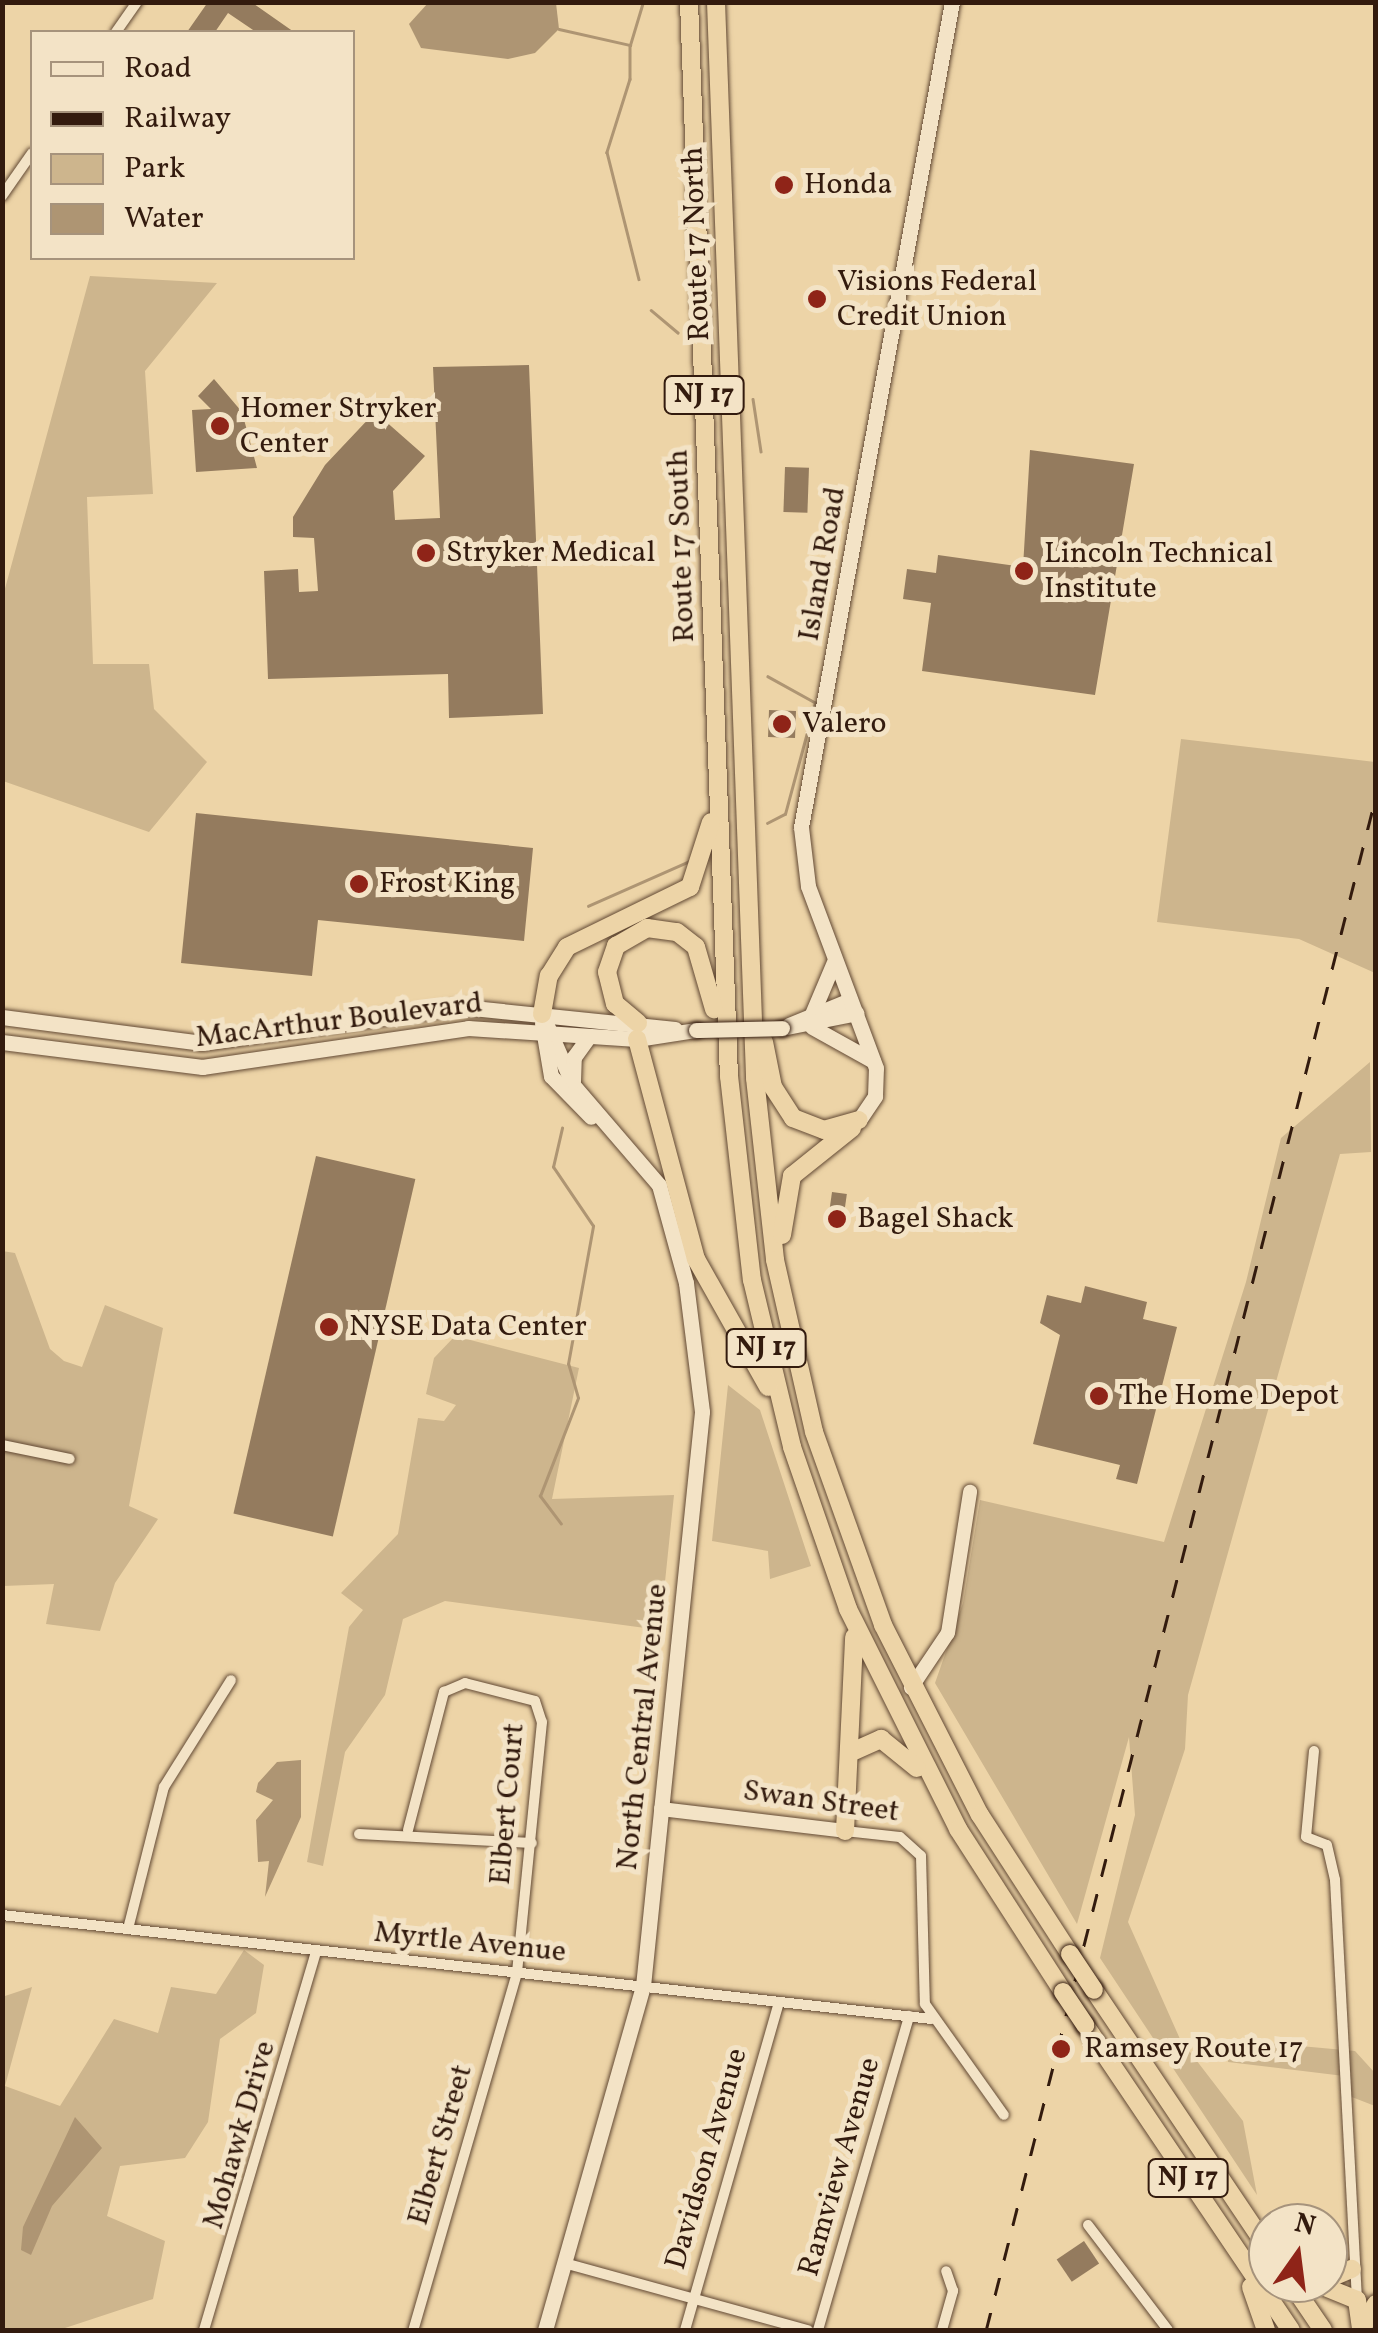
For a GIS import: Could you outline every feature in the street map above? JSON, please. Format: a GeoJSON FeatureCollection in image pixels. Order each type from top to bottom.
{"type":"FeatureCollection","features":[{"type":"Feature","properties":{"kind":"highway","name":"Route 17 South"},"geometry":{"type":"LineString","coordinates":[[689,2],[717,788]]}},
{"type":"Feature","properties":{"kind":"highway","name":"Route 17 North"},"geometry":{"type":"LineString","coordinates":[[716,2],[748,925]]}},
{"type":"Feature","properties":{"kind":"highway"},"geometry":{"type":"LineString","coordinates":[[545,1027],[549,976],[567,947],[690,886],[717,788]]}},
{"type":"Feature","properties":{"kind":"highway","name":"NJ 17"},"geometry":{"type":"LineString","coordinates":[[717,788],[728,1076],[746,1246],[782,1413],[848,1610],[934,1786],[1062,1992],[1292,2330]]}},
{"type":"Feature","properties":{"kind":"highway"},"geometry":{"type":"LineString","coordinates":[[748,925],[766,1064],[782,1106],[817,1130],[859,1120]]}},
{"type":"Feature","properties":{"kind":"highway","name":"NJ 17"},"geometry":{"type":"LineString","coordinates":[[748,925],[776,1266],[829,1480],[912,1688],[1070,1954],[1248,2218]]}},
{"type":"Feature","properties":{"kind":"highway"},"geometry":{"type":"LineString","coordinates":[[728,1076],[708,968],[676,932],[640,929],[610,958],[609,992],[637,1031],[696,1259],[782,1413]]}},
{"type":"Feature","properties":{"kind":"highway"},"geometry":{"type":"LineString","coordinates":[[776,1266],[786,1257],[780,1208],[792,1176],[859,1120]]}},
{"type":"Feature","properties":{"kind":"highway"},"geometry":{"type":"LineString","coordinates":[[845,1831],[858,1679],[848,1610]]}},
{"type":"Feature","properties":{"kind":"highway"},"geometry":{"type":"LineString","coordinates":[[854,1751],[880,1739],[934,1786]]}},
{"type":"Feature","properties":{"kind":"highway"},"geometry":{"type":"LineString","coordinates":[[1207,2158],[1248,2206]]}},
{"type":"Feature","properties":{"kind":"highway"},"geometry":{"type":"LineString","coordinates":[[1206,2203],[1266,2330]]}},
{"type":"Feature","properties":{"kind":"highway"},"geometry":{"type":"LineString","coordinates":[[1348,2271],[1352,2269]]}},
{"type":"Feature","properties":{"kind":"highway"},"geometry":{"type":"LineString","coordinates":[[1361,2330],[1369,2300]]}},
{"type":"Feature","properties":{"kind":"highway"},"geometry":{"type":"LineString","coordinates":[[1305,2303],[1323,2330]]}},
{"type":"Feature","properties":{"kind":"main road","name":"Island Road"},"geometry":{"type":"LineString","coordinates":[[875,1062],[805,876],[802,814],[952,2]]}},
{"type":"Feature","properties":{"kind":"main road"},"geometry":{"type":"LineString","coordinates":[[834,958],[810,1022],[875,1062],[875,1096],[859,1120]]}},
{"type":"Feature","properties":{"kind":"main road","name":"MacArthur Boulevard"},"geometry":{"type":"LineString","coordinates":[[2,1042],[202,1066],[457,1028],[637,1031],[782,1028],[854,1006]]}},
{"type":"Feature","properties":{"kind":"main road","name":"MacArthur Boulevard"},"geometry":{"type":"LineString","coordinates":[[2,1017],[202,1043],[448,1008],[589,1036],[637,1031]]}},
{"type":"Feature","properties":{"kind":"main road","name":"North Central Avenue"},"geometry":{"type":"LineString","coordinates":[[545,1027],[573,1085],[620,1135],[666,1202],[701,1386],[642,1986],[545,2330]]}},
{"type":"Feature","properties":{"kind":"main road","name":"North Central Avenue"},"geometry":{"type":"LineString","coordinates":[[545,1027],[560,1090],[620,1135]]}},
{"type":"Feature","properties":{"kind":"main road"},"geometry":{"type":"LineString","coordinates":[[573,1085],[574,1057],[589,1036]]}},
{"type":"Feature","properties":{"kind":"street"},"geometry":{"type":"LineString","coordinates":[[117,30],[137,2]]}},
{"type":"Feature","properties":{"kind":"street"},"geometry":{"type":"LineString","coordinates":[[2,196],[30,156]]}},
{"type":"Feature","properties":{"kind":"street"},"geometry":{"type":"LineString","coordinates":[[2,1445],[70,1459]]}},
{"type":"Feature","properties":{"kind":"street"},"geometry":{"type":"LineString","coordinates":[[912,1688],[948,1633],[970,1492]]}},
{"type":"Feature","properties":{"kind":"street"},"geometry":{"type":"LineString","coordinates":[[128,1930],[164,1788],[231,1680]]}},
{"type":"Feature","properties":{"kind":"street","name":"Elbert Court"},"geometry":{"type":"LineString","coordinates":[[408,1830],[434,1707],[465,1683],[521,1692],[540,1708],[532,1843],[517,1973]]}},
{"type":"Feature","properties":{"kind":"street"},"geometry":{"type":"LineString","coordinates":[[1314,1751],[1306,1838],[1327,1845],[1336,1880],[1352,2269],[1369,2300]]}},
{"type":"Feature","properties":{"kind":"street","name":"Swan Street"},"geometry":{"type":"LineString","coordinates":[[661,1809],[900,1838],[920,1856],[918,1972],[932,2019]]}},
{"type":"Feature","properties":{"kind":"street"},"geometry":{"type":"LineString","coordinates":[[359,1834],[408,1830],[532,1843]]}},
{"type":"Feature","properties":{"kind":"street","name":"Myrtle Avenue"},"geometry":{"type":"LineString","coordinates":[[2,1915],[932,2019]]}},
{"type":"Feature","properties":{"kind":"street","name":"Mohawk Drive"},"geometry":{"type":"LineString","coordinates":[[204,2330],[316,1951]]}},
{"type":"Feature","properties":{"kind":"street","name":"Elbert Street"},"geometry":{"type":"LineString","coordinates":[[413,2330],[517,1973]]}},
{"type":"Feature","properties":{"kind":"street","name":"Davidson Avenue"},"geometry":{"type":"LineString","coordinates":[[685,2330],[779,2002]]}},
{"type":"Feature","properties":{"kind":"street","name":"Ramview Avenue"},"geometry":{"type":"LineString","coordinates":[[818,2330],[909,2016]]}},
{"type":"Feature","properties":{"kind":"street"},"geometry":{"type":"LineString","coordinates":[[932,2019],[1004,2115]]}},
{"type":"Feature","properties":{"kind":"street"},"geometry":{"type":"LineString","coordinates":[[1088,2225],[1168,2330]]}},
{"type":"Feature","properties":{"kind":"street"},"geometry":{"type":"LineString","coordinates":[[564,2263],[808,2330]]}},
{"type":"Feature","properties":{"kind":"street"},"geometry":{"type":"LineString","coordinates":[[942,2330],[953,2291],[946,2271]]}},
{"type":"Feature","properties":{"kind":"green space"},"geometry":{"type":"Polygon","coordinates":[[[90,276],[217,283],[145,371],[153,494],[87,497],[93,664],[149,664],[154,709],[207,762],[149,832],[3,781],[3,596],[90,276]]]}},
{"type":"Feature","properties":{"kind":"green space"},"geometry":{"type":"Polygon","coordinates":[[[1181,739],[1375,762],[1375,973],[1299,939],[1157,922],[1181,739]]]}},
{"type":"Feature","properties":{"kind":"green space"},"geometry":{"type":"Polygon","coordinates":[[[1370,1062],[1371,1152],[1340,1154],[1188,1695],[1185,1749],[1128,1922],[1180,2039],[1243,2121],[1257,2195],[1100,1958],[1135,1815],[1129,1737],[1077,1924],[935,1683],[963,1603],[980,1500],[1164,1542],[1246,1282],[1281,1138],[1370,1062]]]}},
{"type":"Feature","properties":{"kind":"green space"},"geometry":{"type":"Polygon","coordinates":[[[2,1251],[15,1253],[50,1349],[64,1361],[82,1367],[105,1305],[163,1328],[129,1506],[158,1519],[115,1583],[100,1631],[46,1624],[54,1584],[3,1586],[2,1251]]]}},
{"type":"Feature","properties":{"kind":"green space"},"geometry":{"type":"Polygon","coordinates":[[[455,1336],[579,1368],[552,1499],[674,1495],[660,1630],[445,1601],[403,1619],[385,1695],[345,1752],[323,1866],[307,1862],[349,1627],[363,1610],[341,1593],[398,1534],[418,1418],[444,1421],[456,1405],[426,1394],[434,1358],[455,1336]]]}},
{"type":"Feature","properties":{"kind":"green space"},"geometry":{"type":"Polygon","coordinates":[[[728,1385],[760,1410],[811,1566],[770,1579],[768,1551],[712,1541],[728,1385]]]}},
{"type":"Feature","properties":{"kind":"green space"},"geometry":{"type":"Polygon","coordinates":[[[244,1950],[264,1965],[256,2013],[220,2039],[208,2122],[185,2158],[120,2166],[107,2216],[165,2241],[153,2299],[59,2330],[3,2330],[2,1997],[32,1987],[5,2086],[60,2106],[114,2019],[158,2033],[171,1987],[216,1994],[244,1950]]]}},
{"type":"Feature","properties":{"kind":"green space"},"geometry":{"type":"Polygon","coordinates":[[[1225,2039],[1355,2051],[1375,2073],[1375,2106],[1344,2094],[1344,2076],[1228,2062],[1225,2039]]]}},
{"type":"Feature","properties":{"kind":"water"},"geometry":{"type":"Polygon","coordinates":[[[428,3],[556,3],[559,29],[535,53],[508,59],[421,48],[409,24],[428,3]]]}},
{"type":"Feature","properties":{"kind":"water"},"geometry":{"type":"Polygon","coordinates":[[[301,1760],[301,1817],[265,1897],[269,1861],[258,1862],[256,1820],[273,1800],[256,1792],[258,1783],[277,1762],[301,1760]]]}},
{"type":"Feature","properties":{"kind":"water"},"geometry":{"type":"Polygon","coordinates":[[[75,2117],[102,2148],[52,2206],[31,2255],[21,2250],[23,2227],[75,2117]]]}},
{"type":"Feature","properties":{"kind":"building"},"geometry":{"type":"Polygon","coordinates":[[[208,2],[251,2],[291,30],[253,30],[228,13],[216,30],[188,30],[208,2]]]}},
{"type":"Feature","properties":{"kind":"building","name":"Stryker Medical"},"geometry":{"type":"Polygon","coordinates":[[[529,365],[543,714],[449,718],[448,674],[268,679],[264,571],[298,569],[299,592],[318,591],[314,538],[293,537],[293,517],[325,465],[375,412],[425,456],[393,491],[395,520],[440,518],[433,367],[529,365]]]}},
{"type":"Feature","properties":{"kind":"building","name":"Homer Stryker Center"},"geometry":{"type":"Polygon","coordinates":[[[214,379],[242,412],[257,468],[196,472],[192,410],[211,409],[198,396],[214,379]]]}},
{"type":"Feature","properties":{"kind":"building","name":"Lincoln Technical Institute"},"geometry":{"type":"Polygon","coordinates":[[[1030,450],[1134,464],[1095,695],[922,671],[931,603],[903,599],[907,569],[936,573],[938,555],[1023,567],[1030,450]]]}},
{"type":"Feature","properties":{"kind":"building"},"geometry":{"type":"Polygon","coordinates":[[[785,467],[809,468],[807,513],[783,512],[785,467]]]}},
{"type":"Feature","properties":{"kind":"building","name":"Valero"},"geometry":{"type":"Polygon","coordinates":[[[769,710],[796,711],[795,738],[768,737],[769,710]]]}},
{"type":"Feature","properties":{"kind":"building","name":"Frost King"},"geometry":{"type":"Polygon","coordinates":[[[196,813],[533,848],[524,941],[318,920],[312,976],[181,963],[196,813]]]}},
{"type":"Feature","properties":{"kind":"building","name":"NYSE Data Center"},"geometry":{"type":"Polygon","coordinates":[[[316,1156],[415,1179],[333,1537],[233,1514],[316,1156]]]}},
{"type":"Feature","properties":{"kind":"building","name":"Bagel Shack"},"geometry":{"type":"Polygon","coordinates":[[[832,1192],[847,1194],[842,1230],[827,1228],[832,1192]]]}},
{"type":"Feature","properties":{"kind":"building","name":"The Home Depot"},"geometry":{"type":"Polygon","coordinates":[[[1085,1286],[1147,1302],[1143,1319],[1177,1327],[1137,1484],[1116,1479],[1120,1465],[1033,1444],[1060,1335],[1040,1323],[1047,1295],[1081,1303],[1085,1286]]]}},
{"type":"Feature","properties":{"kind":"building"},"geometry":{"type":"Polygon","coordinates":[[[1084,2241],[1099,2263],[1072,2282],[1057,2259],[1084,2241]]]}},
{"type":"Feature","properties":{"kind":"waterway"},"geometry":{"type":"LineString","coordinates":[[559,29],[630,45],[643,2]]}},
{"type":"Feature","properties":{"kind":"waterway"},"geometry":{"type":"LineString","coordinates":[[630,45],[630,79],[607,152],[639,279]]}},
{"type":"Feature","properties":{"kind":"waterway"},"geometry":{"type":"LineString","coordinates":[[651,310],[678,333]]}},
{"type":"Feature","properties":{"kind":"waterway"},"geometry":{"type":"LineString","coordinates":[[753,399],[761,451]]}},
{"type":"Feature","properties":{"kind":"waterway"},"geometry":{"type":"LineString","coordinates":[[767,823],[785,814],[815,703],[768,677]]}},
{"type":"Feature","properties":{"kind":"waterway"},"geometry":{"type":"LineString","coordinates":[[588,906],[692,860]]}},
{"type":"Feature","properties":{"kind":"waterway"},"geometry":{"type":"LineString","coordinates":[[561,1524],[540,1496],[578,1398],[568,1364],[593,1226],[553,1167],[562,1128]]}},
{"type":"Feature","properties":{"kind":"railway"},"geometry":{"type":"LineString","coordinates":[[986,2330],[1376,796]]}},
{"type":"Feature","properties":{"kind":"place","name":"Honda"},"geometry":{"type":"Point","coordinates":[784,185]}},
{"type":"Feature","properties":{"kind":"place","name":"Visions Federal Credit Union"},"geometry":{"type":"Point","coordinates":[817,299]}},
{"type":"Feature","properties":{"kind":"place","name":"Homer Stryker Center"},"geometry":{"type":"Point","coordinates":[220,426]}},
{"type":"Feature","properties":{"kind":"place","name":"Stryker Medical"},"geometry":{"type":"Point","coordinates":[426,553]}},
{"type":"Feature","properties":{"kind":"place","name":"Lincoln Technical Institute"},"geometry":{"type":"Point","coordinates":[1024,571]}},
{"type":"Feature","properties":{"kind":"place","name":"Valero"},"geometry":{"type":"Point","coordinates":[782,724]}},
{"type":"Feature","properties":{"kind":"place","name":"Frost King"},"geometry":{"type":"Point","coordinates":[359,884]}},
{"type":"Feature","properties":{"kind":"place","name":"Bagel Shack"},"geometry":{"type":"Point","coordinates":[837,1219]}},
{"type":"Feature","properties":{"kind":"place","name":"NYSE Data Center"},"geometry":{"type":"Point","coordinates":[329,1327]}},
{"type":"Feature","properties":{"kind":"place","name":"The Home Depot"},"geometry":{"type":"Point","coordinates":[1099,1396]}},
{"type":"Feature","properties":{"kind":"place","name":"Ramsey Route 17"},"geometry":{"type":"Point","coordinates":[1061,2049]}}]}
